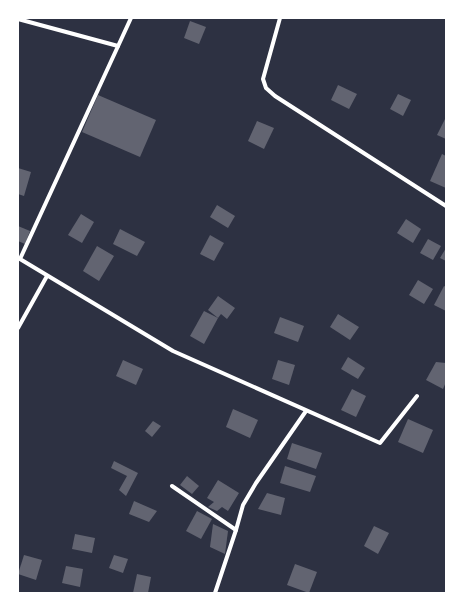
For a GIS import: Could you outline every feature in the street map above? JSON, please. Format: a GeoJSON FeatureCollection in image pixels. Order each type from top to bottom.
{"type":"FeatureCollection","features":[{"type":"Feature","properties":{"kind":"street"},"geometry":{"type":"LineString","coordinates":[[131,18],[20,259],[173,351],[380,443],[417,396]]}},
{"type":"Feature","properties":{"kind":"street"},"geometry":{"type":"LineString","coordinates":[[280,18],[263,79],[266,88],[276,96],[446,206]]}},
{"type":"Feature","properties":{"kind":"street"},"geometry":{"type":"LineString","coordinates":[[18,19],[118,46]]}},
{"type":"Feature","properties":{"kind":"street"},"geometry":{"type":"LineString","coordinates":[[18,328],[47,276]]}},
{"type":"Feature","properties":{"kind":"street"},"geometry":{"type":"LineString","coordinates":[[214,593],[243,505],[256,483],[306,411]]}},
{"type":"Feature","properties":{"kind":"street"},"geometry":{"type":"LineString","coordinates":[[172,486],[236,530]]}},
{"type":"Feature","properties":{"kind":"building"},"geometry":{"type":"Polygon","coordinates":[[[190,21],[206,27],[199,44],[184,38],[190,21]]]}},
{"type":"Feature","properties":{"kind":"building"},"geometry":{"type":"Polygon","coordinates":[[[338,85],[357,94],[349,109],[331,100],[338,85]]]}},
{"type":"Feature","properties":{"kind":"building"},"geometry":{"type":"Polygon","coordinates":[[[398,94],[411,100],[403,116],[390,109],[398,94]]]}},
{"type":"Feature","properties":{"kind":"building"},"geometry":{"type":"Polygon","coordinates":[[[98,95],[156,120],[140,157],[82,132],[98,95]]]}},
{"type":"Feature","properties":{"kind":"building"},"geometry":{"type":"Polygon","coordinates":[[[446,117],[446,139],[437,135],[446,117]]]}},
{"type":"Feature","properties":{"kind":"building"},"geometry":{"type":"Polygon","coordinates":[[[257,121],[274,128],[264,149],[248,141],[257,121]]]}},
{"type":"Feature","properties":{"kind":"building"},"geometry":{"type":"Polygon","coordinates":[[[442,154],[446,156],[446,188],[430,181],[442,154]]]}},
{"type":"Feature","properties":{"kind":"building"},"geometry":{"type":"Polygon","coordinates":[[[18,168],[31,172],[24,196],[18,194],[18,168]]]}},
{"type":"Feature","properties":{"kind":"building"},"geometry":{"type":"Polygon","coordinates":[[[217,205],[235,216],[228,228],[210,217],[217,205]]]}},
{"type":"Feature","properties":{"kind":"building"},"geometry":{"type":"Polygon","coordinates":[[[81,214],[94,222],[82,243],[68,235],[81,214]]]}},
{"type":"Feature","properties":{"kind":"building"},"geometry":{"type":"Polygon","coordinates":[[[406,219],[421,229],[413,243],[397,233],[406,219]]]}},
{"type":"Feature","properties":{"kind":"building"},"geometry":{"type":"Polygon","coordinates":[[[18,226],[30,231],[25,244],[18,241],[18,226]]]}},
{"type":"Feature","properties":{"kind":"building"},"geometry":{"type":"Polygon","coordinates":[[[120,229],[145,242],[137,256],[113,244],[120,229]]]}},
{"type":"Feature","properties":{"kind":"building"},"geometry":{"type":"Polygon","coordinates":[[[210,235],[224,243],[214,261],[200,254],[210,235]]]}},
{"type":"Feature","properties":{"kind":"building"},"geometry":{"type":"Polygon","coordinates":[[[428,239],[441,246],[433,260],[420,253],[428,239]]]}},
{"type":"Feature","properties":{"kind":"building"},"geometry":{"type":"Polygon","coordinates":[[[97,246],[114,256],[99,281],[83,271],[97,246]]]}},
{"type":"Feature","properties":{"kind":"building"},"geometry":{"type":"Polygon","coordinates":[[[446,248],[446,261],[440,258],[446,248]]]}},
{"type":"Feature","properties":{"kind":"building"},"geometry":{"type":"Polygon","coordinates":[[[418,280],[433,289],[424,304],[409,295],[418,280]]]}},
{"type":"Feature","properties":{"kind":"building"},"geometry":{"type":"Polygon","coordinates":[[[444,286],[446,287],[446,311],[434,305],[444,286]]]}},
{"type":"Feature","properties":{"kind":"building"},"geometry":{"type":"Polygon","coordinates":[[[218,296],[235,308],[227,319],[221,314],[218,318],[208,310],[218,296]]]}},
{"type":"Feature","properties":{"kind":"building"},"geometry":{"type":"Polygon","coordinates":[[[204,311],[218,318],[204,344],[190,336],[204,311]]]}},
{"type":"Feature","properties":{"kind":"building"},"geometry":{"type":"Polygon","coordinates":[[[338,314],[359,327],[350,340],[330,327],[338,314]]]}},
{"type":"Feature","properties":{"kind":"building"},"geometry":{"type":"Polygon","coordinates":[[[280,317],[304,326],[298,342],[274,333],[280,317]]]}},
{"type":"Feature","properties":{"kind":"building"},"geometry":{"type":"Polygon","coordinates":[[[348,357],[365,368],[358,379],[341,369],[348,357]]]}},
{"type":"Feature","properties":{"kind":"building"},"geometry":{"type":"Polygon","coordinates":[[[123,360],[143,369],[136,385],[116,376],[123,360]]]}},
{"type":"Feature","properties":{"kind":"building"},"geometry":{"type":"Polygon","coordinates":[[[278,360],[295,365],[289,385],[272,379],[278,360]]]}},
{"type":"Feature","properties":{"kind":"building"},"geometry":{"type":"Polygon","coordinates":[[[436,362],[446,363],[446,382],[443,389],[426,380],[436,362]]]}},
{"type":"Feature","properties":{"kind":"building"},"geometry":{"type":"Polygon","coordinates":[[[352,389],[366,396],[356,417],[341,410],[352,389]]]}},
{"type":"Feature","properties":{"kind":"building"},"geometry":{"type":"Polygon","coordinates":[[[233,409],[258,420],[250,438],[226,427],[233,409]]]}},
{"type":"Feature","properties":{"kind":"building"},"geometry":{"type":"Polygon","coordinates":[[[408,419],[433,430],[423,453],[398,442],[408,419]]]}},
{"type":"Feature","properties":{"kind":"building"},"geometry":{"type":"Polygon","coordinates":[[[153,421],[161,426],[152,437],[145,431],[153,421]]]}},
{"type":"Feature","properties":{"kind":"building"},"geometry":{"type":"Polygon","coordinates":[[[292,443],[322,453],[316,469],[287,459],[292,443]]]}},
{"type":"Feature","properties":{"kind":"building"},"geometry":{"type":"Polygon","coordinates":[[[114,461],[138,473],[126,496],[119,490],[127,476],[111,468],[114,461]]]}},
{"type":"Feature","properties":{"kind":"building"},"geometry":{"type":"Polygon","coordinates":[[[285,466],[316,476],[310,492],[280,483],[285,466]]]}},
{"type":"Feature","properties":{"kind":"building"},"geometry":{"type":"Polygon","coordinates":[[[187,476],[199,486],[192,494],[180,485],[187,476]]]}},
{"type":"Feature","properties":{"kind":"building"},"geometry":{"type":"Polygon","coordinates":[[[218,480],[239,493],[228,511],[222,507],[217,511],[208,507],[214,502],[207,498],[218,480]]]}},
{"type":"Feature","properties":{"kind":"building"},"geometry":{"type":"Polygon","coordinates":[[[267,493],[285,498],[281,515],[258,509],[267,493]]]}},
{"type":"Feature","properties":{"kind":"building"},"geometry":{"type":"Polygon","coordinates":[[[134,501],[157,511],[149,522],[129,514],[134,501]]]}},
{"type":"Feature","properties":{"kind":"building"},"geometry":{"type":"Polygon","coordinates":[[[197,511],[212,519],[201,539],[186,531],[197,511]]]}},
{"type":"Feature","properties":{"kind":"building"},"geometry":{"type":"Polygon","coordinates":[[[213,524],[228,531],[225,554],[210,547],[213,524]]]}},
{"type":"Feature","properties":{"kind":"building"},"geometry":{"type":"Polygon","coordinates":[[[374,526],[389,533],[378,554],[364,546],[374,526]]]}},
{"type":"Feature","properties":{"kind":"building"},"geometry":{"type":"Polygon","coordinates":[[[75,534],[95,538],[92,553],[72,549],[75,534]]]}},
{"type":"Feature","properties":{"kind":"building"},"geometry":{"type":"Polygon","coordinates":[[[24,555],[42,560],[36,580],[18,574],[24,555]]]}},
{"type":"Feature","properties":{"kind":"building"},"geometry":{"type":"Polygon","coordinates":[[[114,555],[128,559],[123,573],[109,568],[114,555]]]}},
{"type":"Feature","properties":{"kind":"building"},"geometry":{"type":"Polygon","coordinates":[[[295,564],[317,572],[309,593],[287,585],[295,564]]]}},
{"type":"Feature","properties":{"kind":"building"},"geometry":{"type":"Polygon","coordinates":[[[66,566],[83,569],[80,587],[62,583],[66,566]]]}},
{"type":"Feature","properties":{"kind":"building"},"geometry":{"type":"Polygon","coordinates":[[[137,574],[151,577],[148,593],[133,593],[137,574]]]}}]}
